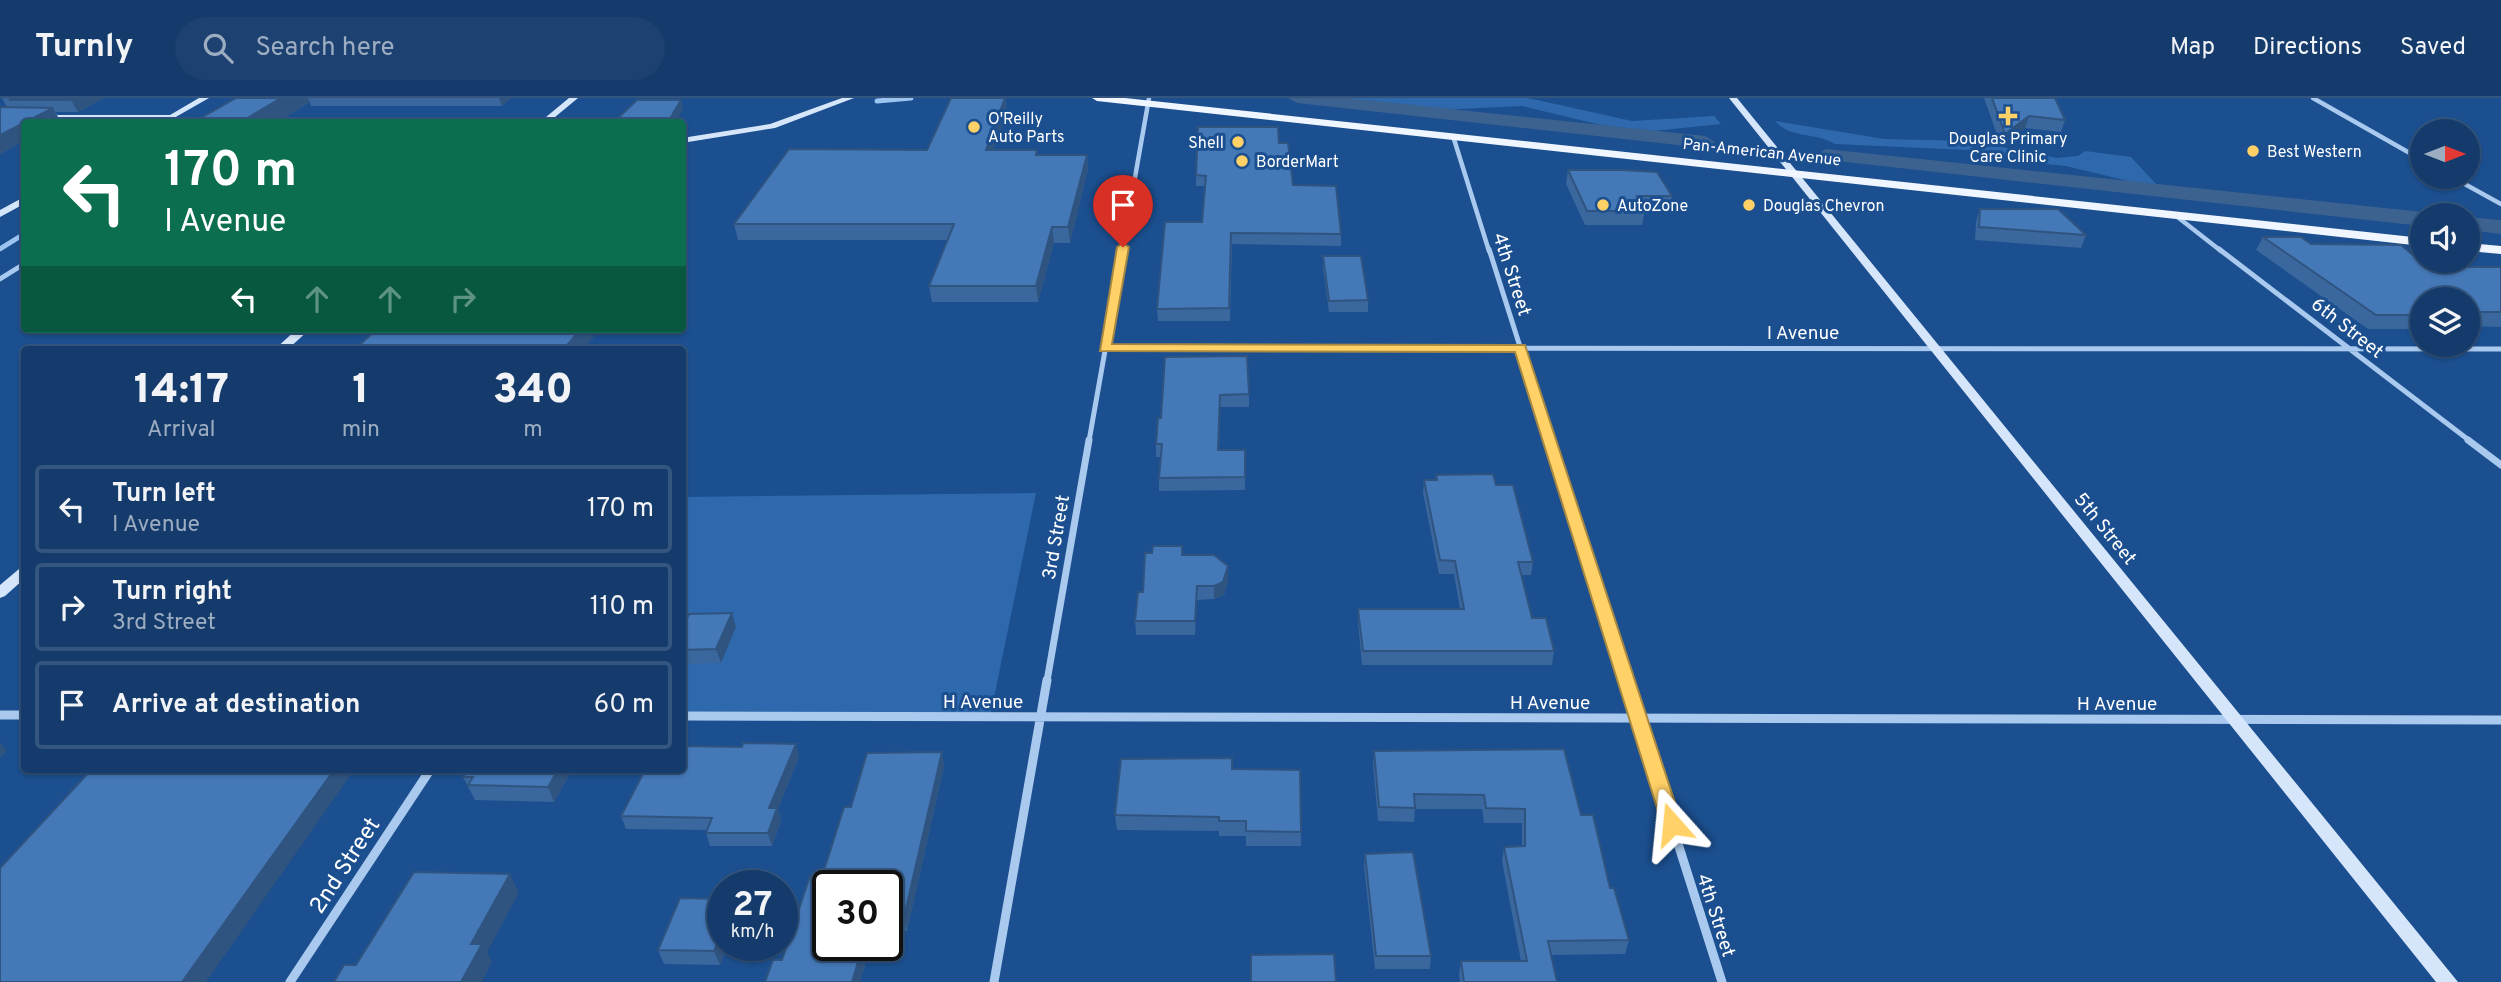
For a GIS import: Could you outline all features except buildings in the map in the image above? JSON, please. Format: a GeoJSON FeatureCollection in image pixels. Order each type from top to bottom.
{"type":"FeatureCollection","features":[{"type":"Feature","properties":{"kind":"main road","name":"Pan-American Avenue"},"geometry":{"type":"LineString","coordinates":[[1097,98],[1148,101],[2410,241]]}},
{"type":"Feature","properties":{"kind":"main road"},"geometry":{"type":"LineString","coordinates":[[2480,248],[2501,250]]}},
{"type":"Feature","properties":{"kind":"street"},"geometry":{"type":"LineString","coordinates":[[167,119],[205,98]]}},
{"type":"Feature","properties":{"kind":"street"},"geometry":{"type":"LineString","coordinates":[[548,119],[574,98]]}},
{"type":"Feature","properties":{"kind":"street"},"geometry":{"type":"LineString","coordinates":[[686,140],[772,126],[850,98]]}},
{"type":"Feature","properties":{"kind":"street","name":"5th Street"},"geometry":{"type":"LineString","coordinates":[[1733,98],[2448,982]]}},
{"type":"Feature","properties":{"kind":"street"},"geometry":{"type":"LineString","coordinates":[[2313,98],[2410,153]]}},
{"type":"Feature","properties":{"kind":"street","name":"3rd Street"},"geometry":{"type":"LineString","coordinates":[[994,982],[1148,101]]}},
{"type":"Feature","properties":{"kind":"street"},"geometry":{"type":"LineString","coordinates":[[26,117],[171,117]]}},
{"type":"Feature","properties":{"kind":"street","name":"4th Street"},"geometry":{"type":"LineString","coordinates":[[1453,136],[1722,982]]}},
{"type":"Feature","properties":{"kind":"street"},"geometry":{"type":"LineString","coordinates":[[2474,189],[2501,204]]}},
{"type":"Feature","properties":{"kind":"street"},"geometry":{"type":"LineString","coordinates":[[0,214],[21,202]]}},
{"type":"Feature","properties":{"kind":"street","name":"6th Street"},"geometry":{"type":"LineString","coordinates":[[2175,215],[2501,465]]}},
{"type":"Feature","properties":{"kind":"street"},"geometry":{"type":"LineString","coordinates":[[0,279],[21,266]]}},
{"type":"Feature","properties":{"kind":"street"},"geometry":{"type":"LineString","coordinates":[[285,346],[299,333]]}},
{"type":"Feature","properties":{"kind":"street","name":"I Avenue"},"geometry":{"type":"LineString","coordinates":[[1105,348],[2501,349]]}},
{"type":"Feature","properties":{"kind":"street"},"geometry":{"type":"LineString","coordinates":[[0,593],[21,575]]}},
{"type":"Feature","properties":{"kind":"street"},"geometry":{"type":"LineString","coordinates":[[0,715],[21,715]]}},
{"type":"Feature","properties":{"kind":"street","name":"H Avenue"},"geometry":{"type":"LineString","coordinates":[[686,716],[2501,720]]}},
{"type":"Feature","properties":{"kind":"street","name":"2nd Street"},"geometry":{"type":"LineString","coordinates":[[290,982],[428,773]]}},
{"type":"Feature","properties":{"kind":"shaded area"},"geometry":{"type":"Polygon","coordinates":[[[1345,98],[1528,98],[1632,121],[1714,116],[1721,124],[1654,131],[1601,125],[1522,106],[1437,110],[1394,107],[1345,98]]]}},
{"type":"Feature","properties":{"kind":"shaded area"},"geometry":{"type":"Polygon","coordinates":[[[1775,121],[1884,139],[1971,141],[2057,158],[2078,156],[2085,151],[2131,157],[2156,184],[2132,182],[2066,166],[2024,162],[1989,151],[1835,144],[1788,130],[1775,121]]]}},
{"type":"Feature","properties":{"kind":"shaded area"},"geometry":{"type":"Polygon","coordinates":[[[1036,493],[990,717],[686,716],[686,497],[1036,493]]]}},
{"type":"Feature","properties":{"kind":"waterway"},"geometry":{"type":"LineString","coordinates":[[877,101],[911,98]]}},
{"type":"Feature","properties":{"kind":"waterway"},"geometry":{"type":"LineString","coordinates":[[1297,98],[1705,142]]}},
{"type":"Feature","properties":{"kind":"waterway"},"geometry":{"type":"LineString","coordinates":[[1826,155],[2410,218]]}},
{"type":"Feature","properties":{"kind":"waterway"},"geometry":{"type":"LineString","coordinates":[[2480,225],[2501,227]]}},
{"type":"Feature","properties":{"kind":"waterway"},"geometry":{"type":"LineString","coordinates":[[0,249],[21,236]]}},
{"type":"Feature","properties":{"kind":"place","name":"Douglas Primary Care Clinic"},"geometry":{"type":"Point","coordinates":[2008,116]}},
{"type":"Feature","properties":{"kind":"place","name":"O'Reilly Auto Parts"},"geometry":{"type":"Point","coordinates":[974,127]}},
{"type":"Feature","properties":{"kind":"place","name":"Shell"},"geometry":{"type":"Point","coordinates":[1238,142]}},
{"type":"Feature","properties":{"kind":"place","name":"Best Western"},"geometry":{"type":"Point","coordinates":[2253,151]}},
{"type":"Feature","properties":{"kind":"place","name":"BorderMart"},"geometry":{"type":"Point","coordinates":[1242,161]}},
{"type":"Feature","properties":{"kind":"place","name":"AutoZone"},"geometry":{"type":"Point","coordinates":[1603,205]}},
{"type":"Feature","properties":{"kind":"place","name":"Douglas Chevron"},"geometry":{"type":"Point","coordinates":[1749,205]}},
{"type":"Feature","properties":{"kind":"route"},"geometry":{"type":"LineString","coordinates":[[1123,247],[1105,348],[1520,348],[1672,824]]}}]}
